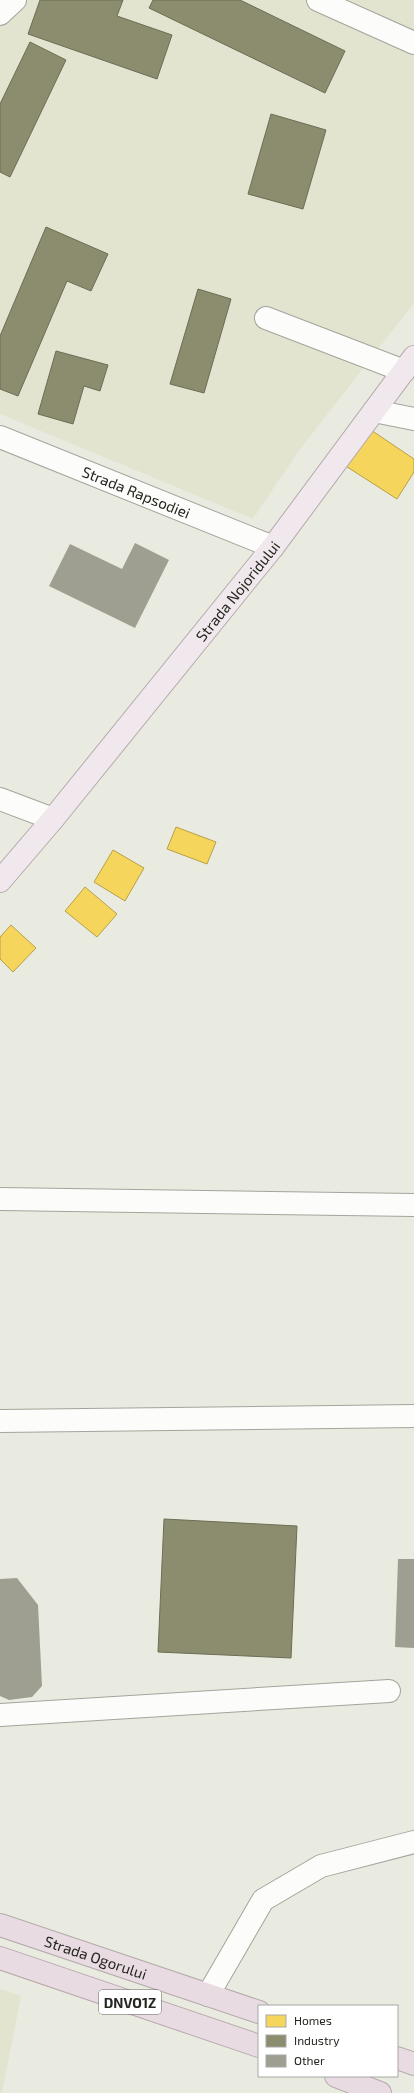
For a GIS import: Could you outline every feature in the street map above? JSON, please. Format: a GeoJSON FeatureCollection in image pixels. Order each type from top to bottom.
{"type":"FeatureCollection","features":[{"type":"Feature","properties":{"kind":"highway","name":"Strada Ogorului"},"geometry":{"type":"LineString","coordinates":[[0,1925],[258,2012]]}},
{"type":"Feature","properties":{"kind":"highway","name":"Strada Ogorului"},"geometry":{"type":"LineString","coordinates":[[0,1958],[258,2046]]}},
{"type":"Feature","properties":{"kind":"highway"},"geometry":{"type":"LineString","coordinates":[[398,2058],[414,2064]]}},
{"type":"Feature","properties":{"kind":"highway"},"geometry":{"type":"LineString","coordinates":[[339,2077],[380,2093]]}},
{"type":"Feature","properties":{"kind":"main road","name":"Strada Nojoridului"},"geometry":{"type":"LineString","coordinates":[[0,881],[53,819],[273,547],[409,364]]}},
{"type":"Feature","properties":{"kind":"street"},"geometry":{"type":"LineString","coordinates":[[0,14],[15,0]]}},
{"type":"Feature","properties":{"kind":"street"},"geometry":{"type":"LineString","coordinates":[[318,0],[414,43]]}},
{"type":"Feature","properties":{"kind":"street"},"geometry":{"type":"LineString","coordinates":[[266,318],[409,364]]}},
{"type":"Feature","properties":{"kind":"street"},"geometry":{"type":"LineString","coordinates":[[374,411],[414,419]]}},
{"type":"Feature","properties":{"kind":"street","name":"Strada Rapsodiei"},"geometry":{"type":"LineString","coordinates":[[0,437],[273,547]]}},
{"type":"Feature","properties":{"kind":"street"},"geometry":{"type":"LineString","coordinates":[[0,799],[53,819]]}},
{"type":"Feature","properties":{"kind":"street"},"geometry":{"type":"LineString","coordinates":[[0,1199],[414,1205]]}},
{"type":"Feature","properties":{"kind":"street"},"geometry":{"type":"LineString","coordinates":[[0,1421],[414,1416]]}},
{"type":"Feature","properties":{"kind":"street"},"geometry":{"type":"LineString","coordinates":[[0,1716],[389,1691]]}},
{"type":"Feature","properties":{"kind":"street"},"geometry":{"type":"LineString","coordinates":[[208,1995],[262,1900],[321,1866],[414,1842]]}},
{"type":"Feature","properties":{"kind":"shaded area"},"geometry":{"type":"Polygon","coordinates":[[[0,0],[414,0],[414,303],[298,452],[253,519],[0,414],[0,0]]]}},
{"type":"Feature","properties":{"kind":"shaded area"},"geometry":{"type":"Polygon","coordinates":[[[0,1989],[21,1996],[2,2093],[0,2093],[0,1989]]]}},
{"type":"Feature","properties":{"kind":"building: Homes"},"geometry":{"type":"Polygon","coordinates":[[[365,426],[414,459],[414,472],[397,499],[341,463],[365,426]]]}},
{"type":"Feature","properties":{"kind":"building: Homes"},"geometry":{"type":"Polygon","coordinates":[[[176,827],[216,842],[207,864],[167,849],[176,827]]]}},
{"type":"Feature","properties":{"kind":"building: Homes"},"geometry":{"type":"Polygon","coordinates":[[[113,850],[144,868],[125,901],[94,882],[113,850]]]}},
{"type":"Feature","properties":{"kind":"building: Homes"},"geometry":{"type":"Polygon","coordinates":[[[85,887],[117,914],[97,937],[65,911],[85,887]]]}},
{"type":"Feature","properties":{"kind":"building: Homes"},"geometry":{"type":"Polygon","coordinates":[[[11,925],[36,948],[13,972],[0,959],[0,937],[11,925]]]}},
{"type":"Feature","properties":{"kind":"building: Industry"},"geometry":{"type":"Polygon","coordinates":[[[40,0],[123,0],[117,16],[172,35],[157,79],[28,34],[40,0]]]}},
{"type":"Feature","properties":{"kind":"building: Industry"},"geometry":{"type":"Polygon","coordinates":[[[153,0],[240,0],[345,51],[325,93],[149,8],[153,0]]]}},
{"type":"Feature","properties":{"kind":"building: Industry"},"geometry":{"type":"Polygon","coordinates":[[[30,42],[66,60],[10,177],[0,172],[0,104],[30,42]]]}},
{"type":"Feature","properties":{"kind":"building: Industry"},"geometry":{"type":"Polygon","coordinates":[[[271,114],[326,130],[303,209],[248,194],[271,114]]]}},
{"type":"Feature","properties":{"kind":"building: Industry"},"geometry":{"type":"Polygon","coordinates":[[[46,227],[108,254],[91,291],[67,281],[18,396],[0,389],[0,336],[46,227]]]}},
{"type":"Feature","properties":{"kind":"building: Industry"},"geometry":{"type":"Polygon","coordinates":[[[198,289],[231,299],[204,393],[170,384],[198,289]]]}},
{"type":"Feature","properties":{"kind":"building: Industry"},"geometry":{"type":"Polygon","coordinates":[[[56,351],[108,365],[100,391],[84,386],[73,424],[38,414],[56,351]]]}},
{"type":"Feature","properties":{"kind":"building: Industry"},"geometry":{"type":"Polygon","coordinates":[[[164,1519],[297,1526],[291,1658],[158,1652],[164,1519]]]}},
{"type":"Feature","properties":{"kind":"building: Other"},"geometry":{"type":"Polygon","coordinates":[[[135,543],[169,560],[135,628],[49,586],[70,544],[122,569],[135,543]]]}},
{"type":"Feature","properties":{"kind":"building: Other"},"geometry":{"type":"Polygon","coordinates":[[[398,1559],[414,1559],[414,1648],[395,1647],[398,1559]]]}},
{"type":"Feature","properties":{"kind":"building: Other"},"geometry":{"type":"Polygon","coordinates":[[[17,1578],[38,1605],[42,1686],[32,1697],[9,1700],[0,1696],[0,1579],[17,1578]]]}}]}
